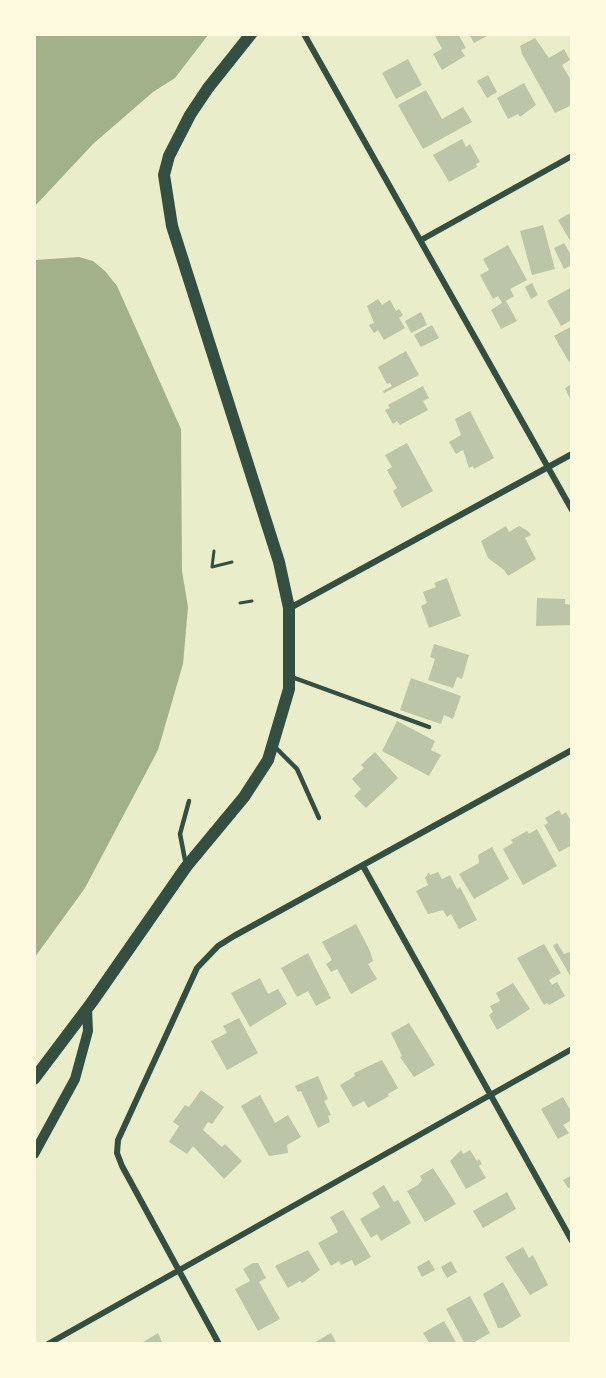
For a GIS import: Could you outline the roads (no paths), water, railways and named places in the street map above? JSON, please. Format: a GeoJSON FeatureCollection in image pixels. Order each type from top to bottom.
{"type":"FeatureCollection","features":[{"type":"Feature","properties":{"kind":"main road"},"geometry":{"type":"LineString","coordinates":[[34,1079],[87,1009],[186,867],[244,798],[268,760],[281,722],[289,676],[289,608],[279,561],[172,226],[164,175],[169,156],[190,115],[208,88],[251,34]]}},
{"type":"Feature","properties":{"kind":"street"},"geometry":{"type":"LineString","coordinates":[[304,34],[572,510]]}},
{"type":"Feature","properties":{"kind":"street"},"geometry":{"type":"LineString","coordinates":[[421,240],[572,156]]}},
{"type":"Feature","properties":{"kind":"street"},"geometry":{"type":"LineString","coordinates":[[289,608],[572,454]]}},
{"type":"Feature","properties":{"kind":"street"},"geometry":{"type":"LineString","coordinates":[[219,1344],[117,1153],[118,1140],[193,975],[206,956],[234,936],[572,750]]}},
{"type":"Feature","properties":{"kind":"street"},"geometry":{"type":"LineString","coordinates":[[363,866],[572,1241]]}},
{"type":"Feature","properties":{"kind":"street"},"geometry":{"type":"LineString","coordinates":[[34,1154],[75,1079],[84,1054],[88,1031],[87,1009]]}},
{"type":"Feature","properties":{"kind":"street"},"geometry":{"type":"LineString","coordinates":[[48,1344],[572,1049]]}},
{"type":"Feature","properties":{"kind":"lane"},"geometry":{"type":"LineString","coordinates":[[289,676],[429,727]]}},
{"type":"Feature","properties":{"kind":"lane"},"geometry":{"type":"LineString","coordinates":[[273,745],[297,769],[319,818]]}},
{"type":"Feature","properties":{"kind":"lane"},"geometry":{"type":"LineString","coordinates":[[186,867],[180,834],[189,801]]}}]}
